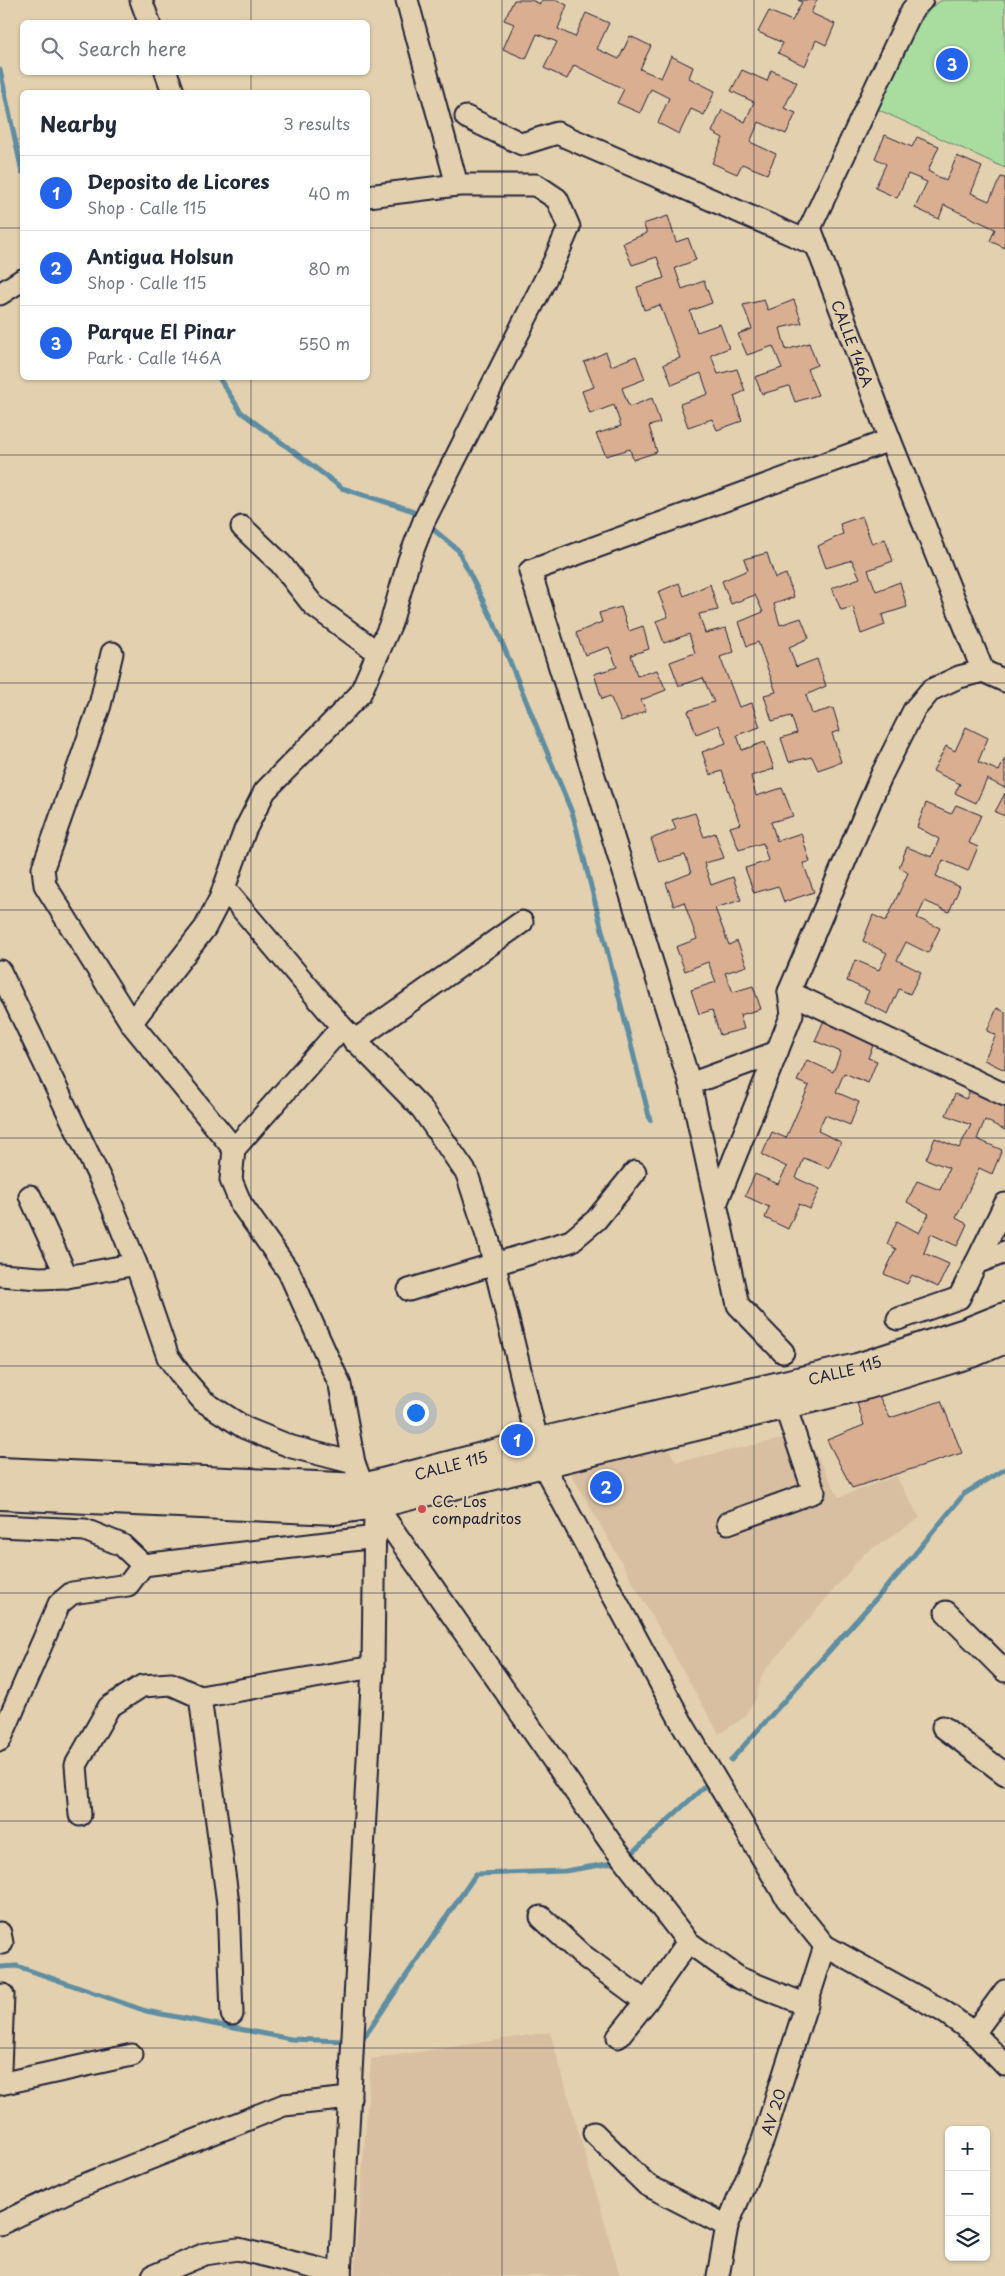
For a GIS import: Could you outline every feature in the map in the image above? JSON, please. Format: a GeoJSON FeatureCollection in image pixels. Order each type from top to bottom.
{"type":"FeatureCollection","features":[{"type":"Feature","properties":{"kind":"main road","name":"CALLE 115"},"geometry":{"type":"LineString","coordinates":[[8,1499],[335,1511],[369,1496],[539,1454],[857,1367],[965,1332],[1005,1316]]}},
{"type":"Feature","properties":{"kind":"main road","name":"CALLE 115"},"geometry":{"type":"LineString","coordinates":[[539,1454],[785,1406],[869,1385],[974,1353],[1005,1340]]}},
{"type":"Feature","properties":{"kind":"main road","name":"CALLE 115"},"geometry":{"type":"LineString","coordinates":[[0,1471],[369,1496]]}},
{"type":"Feature","properties":{"kind":"street"},"geometry":{"type":"LineString","coordinates":[[142,0],[148,20]]}},
{"type":"Feature","properties":{"kind":"street"},"geometry":{"type":"LineString","coordinates":[[408,0],[457,185]]}},
{"type":"Feature","properties":{"kind":"street","name":"CALLE 146A"},"geometry":{"type":"LineString","coordinates":[[922,0],[912,10],[810,228],[890,440],[984,671]]}},
{"type":"Feature","properties":{"kind":"street"},"geometry":{"type":"LineString","coordinates":[[167,75],[172,90]]}},
{"type":"Feature","properties":{"kind":"street"},"geometry":{"type":"LineString","coordinates":[[466,117],[522,144],[557,133],[816,245]]}},
{"type":"Feature","properties":{"kind":"street"},"geometry":{"type":"LineString","coordinates":[[132,1022],[205,928],[224,888],[245,830],[265,791],[360,694],[391,623],[409,560],[424,521],[550,270],[569,227],[557,199],[536,185],[457,185],[370,196]]}},
{"type":"Feature","properties":{"kind":"street"},"geometry":{"type":"LineString","coordinates":[[0,294],[20,281]]}},
{"type":"Feature","properties":{"kind":"street"},"geometry":{"type":"LineString","coordinates":[[782,1352],[738,1305],[690,1084],[530,571],[890,440]]}},
{"type":"Feature","properties":{"kind":"street"},"geometry":{"type":"LineString","coordinates":[[242,526],[281,564],[312,605],[378,653]]}},
{"type":"Feature","properties":{"kind":"street"},"geometry":{"type":"LineString","coordinates":[[112,653],[100,705],[43,868],[45,885],[132,1022],[234,1149]]}},
{"type":"Feature","properties":{"kind":"street"},"geometry":{"type":"LineString","coordinates":[[716,1204],[792,1014],[789,992],[882,774],[914,710],[931,690],[959,677],[984,671],[1005,681]]}},
{"type":"Feature","properties":{"kind":"street"},"geometry":{"type":"LineString","coordinates":[[224,888],[348,1034],[422,1109],[467,1174],[494,1265],[539,1454],[683,1725],[787,1899],[825,1946],[943,2011],[974,2033],[1005,2065]]}},
{"type":"Feature","properties":{"kind":"street"},"geometry":{"type":"LineString","coordinates":[[522,922],[348,1034],[234,1149],[230,1180],[238,1196],[289,1272],[340,1385],[354,1463],[369,1496],[611,1843],[640,1883],[688,1942],[739,1978],[807,2005]]}},
{"type":"Feature","properties":{"kind":"street"},"geometry":{"type":"LineString","coordinates":[[0,971],[106,1190],[136,1264],[168,1357],[203,1401],[246,1428],[292,1447],[354,1463]]}},
{"type":"Feature","properties":{"kind":"street"},"geometry":{"type":"LineString","coordinates":[[789,992],[1005,1095]]}},
{"type":"Feature","properties":{"kind":"street"},"geometry":{"type":"LineString","coordinates":[[690,1084],[777,1052]]}},
{"type":"Feature","properties":{"kind":"street"},"geometry":{"type":"LineString","coordinates":[[409,1290],[570,1241],[596,1220],[635,1172]]}},
{"type":"Feature","properties":{"kind":"street"},"geometry":{"type":"LineString","coordinates":[[30,1196],[67,1277]]}},
{"type":"Feature","properties":{"kind":"street"},"geometry":{"type":"LineString","coordinates":[[898,1319],[959,1298],[1005,1204]]}},
{"type":"Feature","properties":{"kind":"street"},"geometry":{"type":"LineString","coordinates":[[976,1263],[1005,1252]]}},
{"type":"Feature","properties":{"kind":"street"},"geometry":{"type":"LineString","coordinates":[[0,1275],[40,1278],[67,1277],[136,1264]]}},
{"type":"Feature","properties":{"kind":"street"},"geometry":{"type":"LineString","coordinates":[[728,1523],[814,1492],[785,1406]]}},
{"type":"Feature","properties":{"kind":"street"},"geometry":{"type":"LineString","coordinates":[[154,2276],[206,2254],[238,2249],[340,2275],[373,1667],[376,1537],[369,1496]]}},
{"type":"Feature","properties":{"kind":"street"},"geometry":{"type":"LineString","coordinates":[[0,1526],[85,1530],[122,1546],[143,1565]]}},
{"type":"Feature","properties":{"kind":"street"},"geometry":{"type":"LineString","coordinates":[[0,1740],[59,1604],[72,1593],[128,1584],[143,1565],[376,1537]]}},
{"type":"Feature","properties":{"kind":"street"},"geometry":{"type":"LineString","coordinates":[[946,1612],[1005,1671]]}},
{"type":"Feature","properties":{"kind":"street"},"geometry":{"type":"LineString","coordinates":[[80,1815],[76,1765],[109,1707],[142,1686],[171,1684],[200,1697],[373,1667]]}},
{"type":"Feature","properties":{"kind":"street"},"geometry":{"type":"LineString","coordinates":[[200,1697],[228,1903],[232,2014]]}},
{"type":"Feature","properties":{"kind":"street"},"geometry":{"type":"LineString","coordinates":[[944,1727],[1005,1774]]}},
{"type":"Feature","properties":{"kind":"street"},"geometry":{"type":"LineString","coordinates":[[540,1917],[581,1954],[646,2002]]}},
{"type":"Feature","properties":{"kind":"street"},"geometry":{"type":"LineString","coordinates":[[618,2036],[646,2002],[688,1942]]}},
{"type":"Feature","properties":{"kind":"street","name":"AV 20"},"geometry":{"type":"LineString","coordinates":[[718,2276],[727,2226],[762,2140],[825,1946]]}},
{"type":"Feature","properties":{"kind":"street"},"geometry":{"type":"LineString","coordinates":[[974,2033],[1005,1991]]}},
{"type":"Feature","properties":{"kind":"street"},"geometry":{"type":"LineString","coordinates":[[0,2069],[3,1995]]}},
{"type":"Feature","properties":{"kind":"street"},"geometry":{"type":"LineString","coordinates":[[0,2084],[132,2055]]}},
{"type":"Feature","properties":{"kind":"street"},"geometry":{"type":"LineString","coordinates":[[0,2224],[71,2190],[284,2105],[350,2098]]}},
{"type":"Feature","properties":{"kind":"street"},"geometry":{"type":"LineString","coordinates":[[594,2133],[647,2185],[727,2226]]}},
{"type":"Feature","properties":{"kind":"shaded area"},"geometry":{"type":"Polygon","coordinates":[[[805,1434],[839,1497],[896,1476],[920,1518],[864,1554],[762,1674],[756,1699],[743,1718],[719,1734],[569,1470],[668,1447],[676,1462],[805,1434]]]}},
{"type":"Feature","properties":{"kind":"shaded area"},"geometry":{"type":"Polygon","coordinates":[[[550,2032],[620,2276],[354,2276],[371,2059],[550,2032]]]}},
{"type":"Feature","properties":{"kind":"green space"},"geometry":{"type":"Polygon","coordinates":[[[943,0],[1005,0],[1005,168],[877,109],[914,32],[933,6],[943,0]]]}},
{"type":"Feature","properties":{"kind":"building"},"geometry":{"type":"Polygon","coordinates":[[[514,0],[531,0],[540,4],[542,0],[557,0],[567,5],[558,29],[575,37],[586,13],[609,23],[597,49],[619,59],[630,36],[651,46],[640,69],[661,78],[671,56],[693,67],[689,78],[715,91],[704,115],[691,109],[679,134],[658,123],[669,98],[651,89],[640,113],[617,103],[624,89],[574,65],[567,79],[544,68],[557,42],[537,34],[526,59],[503,49],[514,24],[504,20],[514,0]]]}},
{"type":"Feature","properties":{"kind":"building"},"geometry":{"type":"Polygon","coordinates":[[[798,0],[817,0],[811,13],[835,24],[826,45],[816,40],[805,66],[778,53],[783,43],[758,32],[769,11],[792,21],[802,2],[798,0]]]}},
{"type":"Feature","properties":{"kind":"building"},"geometry":{"type":"Polygon","coordinates":[[[742,70],[767,81],[771,70],[797,82],[784,108],[796,113],[786,134],[759,122],[750,142],[776,154],[767,174],[742,164],[737,174],[712,163],[723,138],[712,132],[722,110],[745,122],[754,102],[731,91],[742,70]]]}},
{"type":"Feature","properties":{"kind":"building"},"geometry":{"type":"Polygon","coordinates":[[[885,135],[912,147],[917,137],[939,146],[928,171],[946,181],[957,156],[982,167],[971,193],[989,201],[1001,177],[1005,178],[1005,248],[990,241],[995,229],[944,205],[939,219],[915,208],[927,182],[908,174],[897,198],[875,188],[886,164],[875,158],[885,135]]]}},
{"type":"Feature","properties":{"kind":"building"},"geometry":{"type":"Polygon","coordinates":[[[668,216],[676,242],[688,238],[696,260],[675,268],[682,289],[704,281],[712,303],[690,311],[697,332],[720,324],[729,348],[711,355],[718,374],[737,369],[745,391],[734,396],[742,421],[717,430],[712,419],[688,427],[680,404],[708,394],[701,373],[672,385],[664,364],[680,358],[660,305],[644,310],[637,287],[664,278],[657,257],[632,265],[623,243],[647,233],[643,224],[668,216]]]}},
{"type":"Feature","properties":{"kind":"building"},"geometry":{"type":"Polygon","coordinates":[[[764,300],[768,310],[794,300],[802,323],[780,328],[786,350],[809,343],[817,365],[807,369],[818,395],[795,402],[789,386],[762,394],[755,377],[782,368],[773,346],[747,355],[738,334],[752,329],[743,305],[764,300]]]}},
{"type":"Feature","properties":{"kind":"building"},"geometry":{"type":"Polygon","coordinates":[[[606,352],[611,366],[636,356],[645,379],[622,388],[629,407],[652,398],[660,423],[649,426],[657,452],[633,460],[630,449],[606,456],[596,434],[621,426],[614,405],[590,414],[582,391],[594,387],[584,362],[606,352]]]}},
{"type":"Feature","properties":{"kind":"building"},"geometry":{"type":"Polygon","coordinates":[[[862,516],[872,544],[885,539],[893,561],[868,570],[876,591],[900,582],[907,607],[882,615],[885,625],[861,634],[853,607],[841,610],[832,588],[860,578],[852,560],[826,568],[818,546],[843,534],[840,524],[862,516]]]}},
{"type":"Feature","properties":{"kind":"building"},"geometry":{"type":"Polygon","coordinates":[[[767,553],[775,578],[786,574],[794,597],[774,604],[780,625],[801,618],[809,638],[789,647],[796,667],[817,659],[826,686],[806,695],[812,714],[833,708],[840,731],[832,733],[841,762],[818,770],[812,757],[789,762],[781,738],[797,733],[791,716],[772,721],[764,695],[776,692],[758,642],[747,646],[739,622],[763,612],[755,595],[731,604],[722,581],[748,570],[744,559],[767,553]]]}},
{"type":"Feature","properties":{"kind":"building"},"geometry":{"type":"Polygon","coordinates":[[[679,583],[684,596],[710,584],[718,610],[699,614],[705,633],[726,628],[734,652],[720,657],[739,707],[752,703],[760,727],[737,735],[742,750],[765,742],[774,769],[751,776],[756,796],[782,788],[793,816],[771,822],[777,841],[801,833],[810,862],[803,863],[814,892],[784,902],[778,886],[754,893],[745,868],[768,861],[763,843],[739,850],[730,827],[740,824],[722,771],[710,775],[702,752],[726,743],[719,725],[696,734],[688,711],[714,702],[703,678],[679,686],[670,662],[695,653],[689,634],[664,643],[656,621],[668,617],[658,592],[679,583]]]}},
{"type":"Feature","properties":{"kind":"building"},"geometry":{"type":"Polygon","coordinates":[[[621,607],[629,631],[643,626],[649,649],[631,655],[637,676],[657,670],[666,690],[641,700],[646,711],[621,721],[610,696],[602,699],[594,674],[617,667],[609,647],[585,655],[576,633],[602,622],[599,613],[621,607]]]}},
{"type":"Feature","properties":{"kind":"building"},"geometry":{"type":"Polygon","coordinates":[[[966,727],[988,738],[978,762],[999,771],[1005,758],[1005,788],[987,779],[976,803],[955,793],[960,784],[933,771],[946,746],[955,751],[966,727]]]}},
{"type":"Feature","properties":{"kind":"building"},"geometry":{"type":"Polygon","coordinates":[[[1005,793],[1005,816],[995,812],[1005,793]]]}},
{"type":"Feature","properties":{"kind":"building"},"geometry":{"type":"Polygon","coordinates":[[[926,803],[951,814],[956,805],[981,815],[969,843],[978,847],[968,871],[943,860],[936,876],[960,887],[949,912],[925,901],[917,918],[940,928],[928,953],[906,942],[897,960],[921,972],[910,994],[899,989],[888,1014],[864,1002],[869,991],[847,981],[855,960],[879,970],[887,953],[863,941],[873,915],[886,921],[908,873],[899,867],[907,847],[932,857],[939,839],[917,827],[926,803]]]}},
{"type":"Feature","properties":{"kind":"building"},"geometry":{"type":"Polygon","coordinates":[[[695,813],[704,837],[715,833],[724,858],[704,863],[711,885],[733,877],[741,900],[715,908],[729,945],[737,941],[747,966],[725,973],[733,992],[753,986],[761,1009],[740,1015],[744,1029],[720,1035],[712,1010],[699,1014],[691,990],[716,982],[708,962],[685,971],[676,947],[697,939],[684,902],[674,906],[666,883],[691,873],[685,855],[659,862],[651,839],[676,829],[672,820],[695,813]]]}},
{"type":"Feature","properties":{"kind":"building"},"geometry":{"type":"Polygon","coordinates":[[[997,1008],[1005,1012],[1005,1070],[984,1060],[996,1035],[987,1031],[997,1008]]]}},
{"type":"Feature","properties":{"kind":"building"},"geometry":{"type":"Polygon","coordinates":[[[825,1018],[876,1038],[868,1058],[877,1061],[868,1083],[844,1073],[836,1092],[859,1102],[850,1125],[825,1115],[818,1131],[841,1142],[829,1168],[804,1158],[796,1178],[820,1189],[810,1209],[799,1204],[788,1229],[765,1218],[769,1207],[745,1196],[755,1174],[778,1184],[787,1167],[762,1155],[772,1132],[786,1138],[809,1086],[797,1081],[807,1060],[833,1072],[841,1052],[815,1041],[825,1018]]]}},
{"type":"Feature","properties":{"kind":"building"},"geometry":{"type":"Polygon","coordinates":[[[973,1084],[1005,1105],[1005,1130],[985,1120],[977,1139],[1002,1150],[992,1174],[979,1168],[956,1218],[967,1224],[957,1246],[931,1234],[924,1253],[949,1264],[938,1287],[912,1275],[907,1284],[884,1274],[896,1249],[887,1244],[897,1221],[919,1233],[929,1214],[907,1202],[917,1181],[940,1190],[949,1168],[926,1159],[935,1138],[959,1148],[971,1125],[946,1115],[955,1094],[966,1099],[973,1084]]]}},
{"type":"Feature","properties":{"kind":"building"},"geometry":{"type":"Polygon","coordinates":[[[877,1392],[890,1418],[941,1401],[962,1453],[852,1488],[827,1440],[864,1425],[856,1400],[877,1392]]]}},
{"type":"Feature","properties":{"kind":"waterway"},"geometry":{"type":"LineString","coordinates":[[0,70],[20,163]]}},
{"type":"Feature","properties":{"kind":"waterway"},"geometry":{"type":"LineString","coordinates":[[220,380],[241,412],[342,488],[411,510],[420,518]]}},
{"type":"Feature","properties":{"kind":"waterway"},"geometry":{"type":"LineString","coordinates":[[428,525],[458,550],[494,623],[573,815],[650,1120]]}},
{"type":"Feature","properties":{"kind":"waterway"},"geometry":{"type":"LineString","coordinates":[[731,1760],[900,1572],[964,1494],[1005,1469]]}},
{"type":"Feature","properties":{"kind":"waterway"},"geometry":{"type":"LineString","coordinates":[[628,1857],[705,1786]]}},
{"type":"Feature","properties":{"kind":"waterway"},"geometry":{"type":"LineString","coordinates":[[365,2036],[476,1874],[565,1871],[619,1862]]}},
{"type":"Feature","properties":{"kind":"waterway"},"geometry":{"type":"LineString","coordinates":[[0,1967],[17,1966],[146,2011],[291,2039],[343,2041]]}},
{"type":"Feature","properties":{"kind":"place","name":"Parque El Pinar"},"geometry":{"type":"Point","coordinates":[952,64]}},
{"type":"Feature","properties":{"kind":"place","name":"Deposito de Licores"},"geometry":{"type":"Point","coordinates":[517,1440]}},
{"type":"Feature","properties":{"kind":"place","name":"Antigua Holsun"},"geometry":{"type":"Point","coordinates":[606,1487]}},
{"type":"Feature","properties":{"kind":"place","name":"CC. Los compadritos"},"geometry":{"type":"Point","coordinates":[422,1509]}}]}
